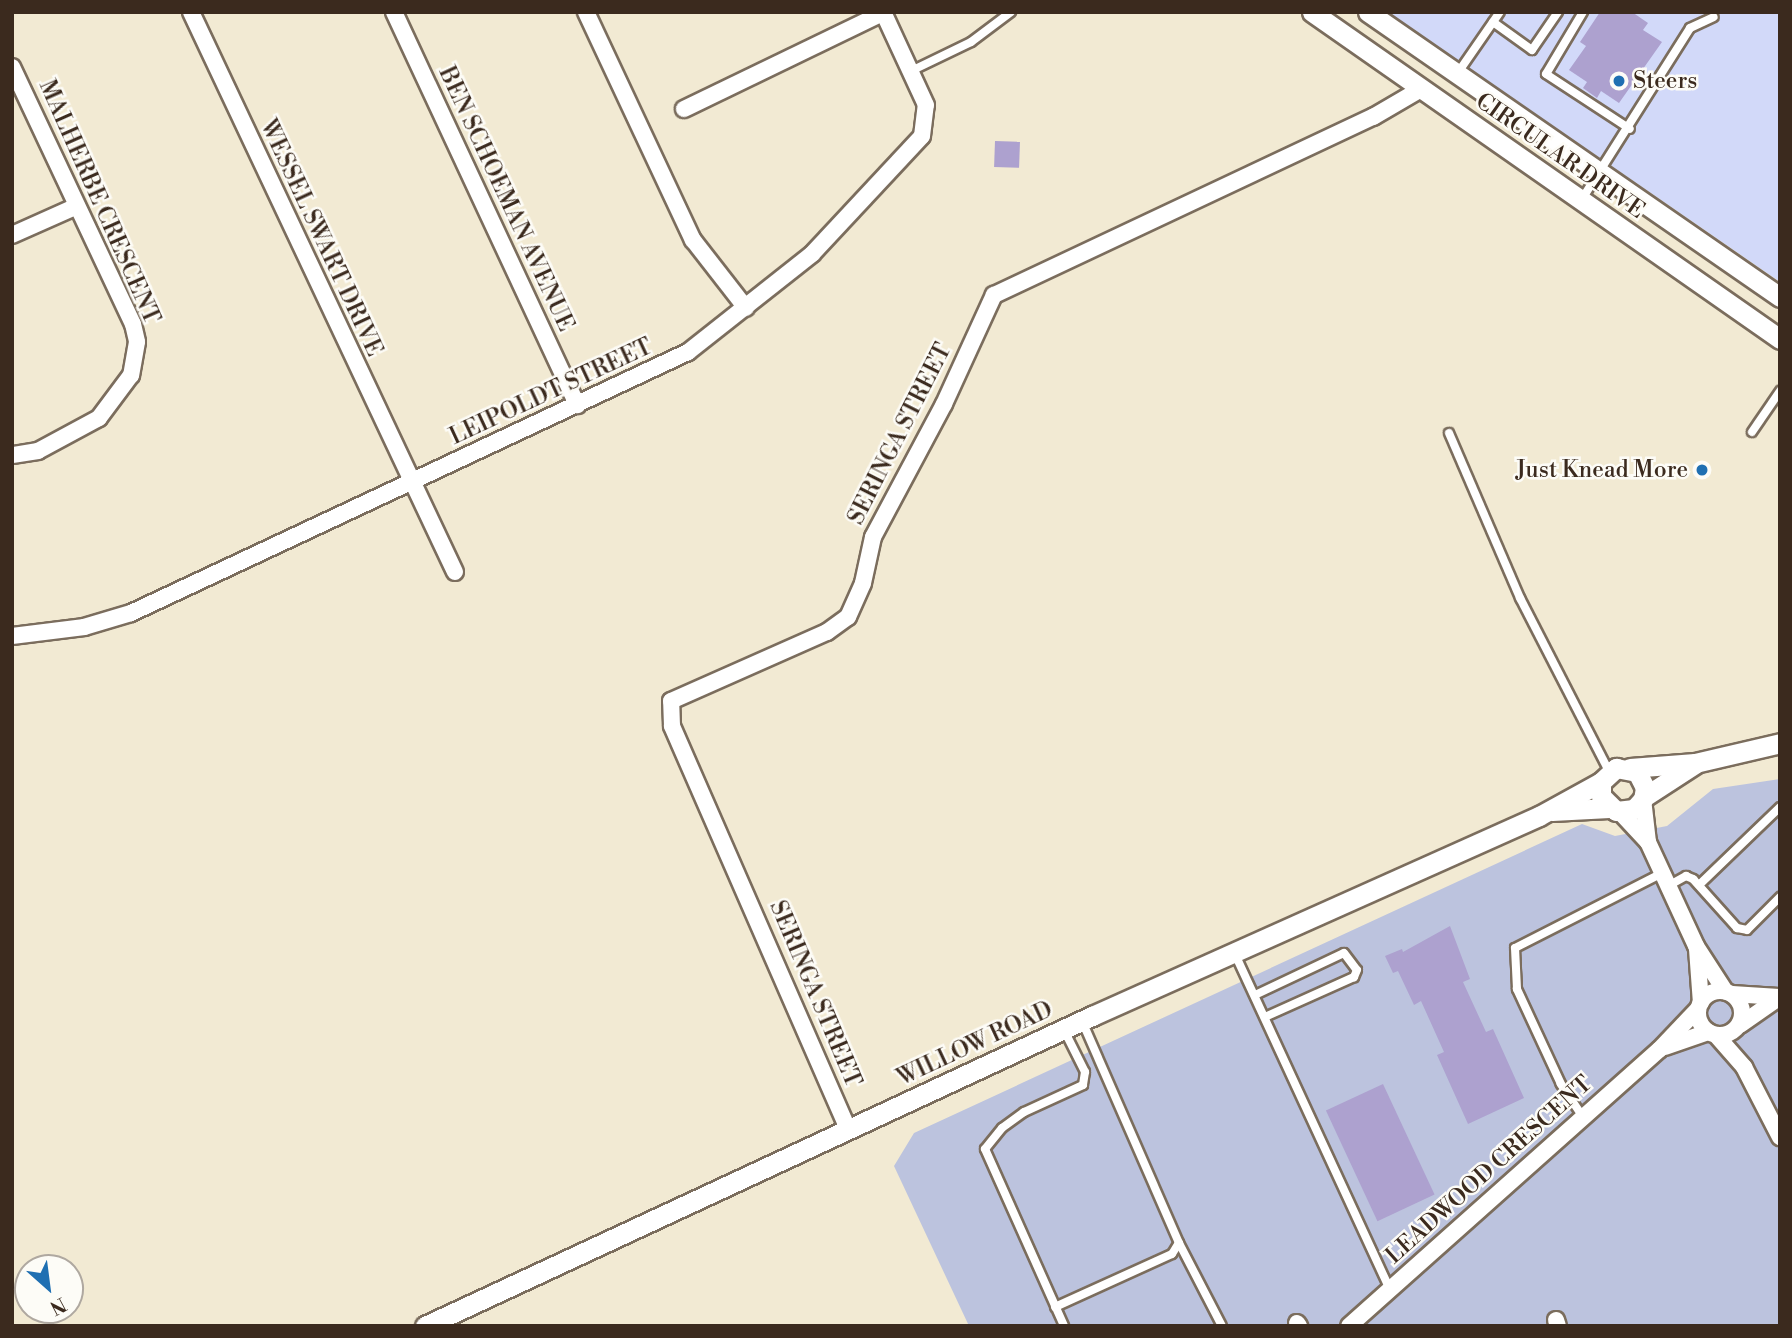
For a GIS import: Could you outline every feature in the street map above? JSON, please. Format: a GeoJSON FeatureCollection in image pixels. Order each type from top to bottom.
{"type":"FeatureCollection","features":[{"type":"Feature","properties":{"kind":"street","name":"WESSEL SWART DRIVE"},"geometry":{"type":"LineString","coordinates":[[191,12],[410,483],[455,572]]}},
{"type":"Feature","properties":{"kind":"street","name":"BEN SCHOEMAN AVENUE"},"geometry":{"type":"LineString","coordinates":[[394,12],[577,405]]}},
{"type":"Feature","properties":{"kind":"street"},"geometry":{"type":"LineString","coordinates":[[586,12],[693,240],[746,308]]}},
{"type":"Feature","properties":{"kind":"street","name":"CIRCULAR DRIVE"},"geometry":{"type":"LineString","coordinates":[[1312,12],[1582,199],[1721,302],[1780,339]]}},
{"type":"Feature","properties":{"kind":"street","name":"CIRCULAR DRIVE"},"geometry":{"type":"LineString","coordinates":[[1368,12],[1780,297]]}},
{"type":"Feature","properties":{"kind":"street","name":"LEIPOLDT STREET"},"geometry":{"type":"LineString","coordinates":[[12,636],[118,618],[678,358],[746,308],[823,244],[913,151],[927,120],[911,71],[883,13]]}},
{"type":"Feature","properties":{"kind":"street"},"geometry":{"type":"LineString","coordinates":[[684,109],[883,13]]}},
{"type":"Feature","properties":{"kind":"street","name":"MALHERBE CRESCENT"},"geometry":{"type":"LineString","coordinates":[[12,66],[133,324],[135,365],[93,423],[38,451],[12,456]]}},
{"type":"Feature","properties":{"kind":"street","name":"SERINGA STREET"},"geometry":{"type":"LineString","coordinates":[[848,1129],[672,726],[671,701],[827,632],[848,617],[863,583],[870,543],[944,404],[994,295],[1373,117],[1421,89]]}},
{"type":"Feature","properties":{"kind":"street"},"geometry":{"type":"LineString","coordinates":[[12,235],[77,205]]}},
{"type":"Feature","properties":{"kind":"street","name":"WILLOW ROAD"},"geometry":{"type":"LineString","coordinates":[[425,1326],[1072,1025],[1547,811],[1605,776],[1630,768],[1695,763],[1780,743]]}},
{"type":"Feature","properties":{"kind":"street","name":"WILLOW ROAD"},"geometry":{"type":"LineString","coordinates":[[1547,811],[1634,809],[1644,798],[1695,763]]}},
{"type":"Feature","properties":{"kind":"street"},"geometry":{"type":"LineString","coordinates":[[1630,768],[1643,779],[1648,842],[1665,880],[1696,946],[1742,1008],[1739,1026],[1744,1067]]}},
{"type":"Feature","properties":{"kind":"street"},"geometry":{"type":"LineString","coordinates":[[1605,776],[1601,796],[1648,842]]}},
{"type":"Feature","properties":{"kind":"street"},"geometry":{"type":"LineString","coordinates":[[1696,946],[1699,1021],[1744,1067],[1780,1137]]}},
{"type":"Feature","properties":{"kind":"street"},"geometry":{"type":"LineString","coordinates":[[1699,1006],[1709,994],[1779,997]]}},
{"type":"Feature","properties":{"kind":"street"},"geometry":{"type":"LineString","coordinates":[[1712,1034],[1739,1026],[1779,997]]}},
{"type":"Feature","properties":{"kind":"street","name":"LEADWOOD CRESCENT"},"geometry":{"type":"LineString","coordinates":[[1349,1326],[1660,1049],[1699,1006]]}},
{"type":"Feature","properties":{"kind":"street","name":"LEADWOOD CRESCENT"},"geometry":{"type":"LineString","coordinates":[[1660,1049],[1712,1034]]}},
{"type":"Feature","properties":{"kind":"lane"},"geometry":{"type":"LineString","coordinates":[[911,71],[971,42],[1012,12]]}},
{"type":"Feature","properties":{"kind":"lane"},"geometry":{"type":"LineString","coordinates":[[1457,74],[1500,12]]}},
{"type":"Feature","properties":{"kind":"lane"},"geometry":{"type":"LineString","coordinates":[[1493,22],[1532,50],[1558,12]]}},
{"type":"Feature","properties":{"kind":"lane"},"geometry":{"type":"LineString","coordinates":[[1583,12],[1546,74],[1630,129]]}},
{"type":"Feature","properties":{"kind":"lane"},"geometry":{"type":"LineString","coordinates":[[1582,199],[1630,129],[1690,28],[1714,17]]}},
{"type":"Feature","properties":{"kind":"lane"},"geometry":{"type":"LineString","coordinates":[[1752,432],[1780,391]]}},
{"type":"Feature","properties":{"kind":"lane"},"geometry":{"type":"LineString","coordinates":[[1449,433],[1520,598],[1605,776]]}},
{"type":"Feature","properties":{"kind":"lane"},"geometry":{"type":"LineString","coordinates":[[1699,885],[1780,807]]}},
{"type":"Feature","properties":{"kind":"lane"},"geometry":{"type":"LineString","coordinates":[[1583,1117],[1560,1083],[1517,989],[1515,948],[1665,880],[1686,876],[1699,885],[1737,928],[1747,930],[1780,897]]}},
{"type":"Feature","properties":{"kind":"lane"},"geometry":{"type":"LineString","coordinates":[[1234,951],[1390,1289]]}},
{"type":"Feature","properties":{"kind":"lane"},"geometry":{"type":"LineString","coordinates":[[1255,995],[1344,953],[1357,970],[1354,977],[1265,1017]]}},
{"type":"Feature","properties":{"kind":"lane"},"geometry":{"type":"LineString","coordinates":[[1072,1025],[1222,1326]]}},
{"type":"Feature","properties":{"kind":"lane"},"geometry":{"type":"LineString","coordinates":[[1064,1326],[985,1149],[1002,1128],[1024,1112],[1083,1085],[1087,1076],[1072,1025]]}},
{"type":"Feature","properties":{"kind":"lane"},"geometry":{"type":"LineString","coordinates":[[1055,1307],[1172,1254],[1180,1242]]}},
{"type":"Feature","properties":{"kind":"shaded area"},"geometry":{"type":"Polygon","coordinates":[[[1388,12],[1780,12],[1780,282],[1388,12]]]}},
{"type":"Feature","properties":{"kind":"shaded area"},"geometry":{"type":"Polygon","coordinates":[[[1780,779],[1780,1326],[969,1326],[894,1166],[914,1133],[1582,824],[1615,836],[1667,826],[1713,789],[1780,779]]]}},
{"type":"Feature","properties":{"kind":"building"},"geometry":{"type":"Polygon","coordinates":[[[1600,12],[1632,12],[1648,23],[1643,30],[1662,42],[1619,103],[1601,91],[1597,98],[1583,88],[1587,82],[1569,70],[1586,46],[1580,42],[1600,12]]]}},
{"type":"Feature","properties":{"kind":"building"},"geometry":{"type":"Polygon","coordinates":[[[995,141],[1020,142],[1019,168],[994,167],[995,141]]]}},
{"type":"Feature","properties":{"kind":"building"},"geometry":{"type":"Polygon","coordinates":[[[1450,926],[1470,979],[1463,982],[1486,1032],[1493,1029],[1524,1098],[1468,1124],[1437,1055],[1444,1052],[1421,1001],[1414,1005],[1398,971],[1393,973],[1385,956],[1402,949],[1403,952],[1450,926]]]}},
{"type":"Feature","properties":{"kind":"building"},"geometry":{"type":"Polygon","coordinates":[[[1383,1084],[1435,1195],[1377,1221],[1326,1111],[1383,1084]]]}},
{"type":"Feature","properties":{"kind":"place","name":"Steers"},"geometry":{"type":"Point","coordinates":[1619,81]}},
{"type":"Feature","properties":{"kind":"place","name":"Just Knead More"},"geometry":{"type":"Point","coordinates":[1702,470]}}]}
